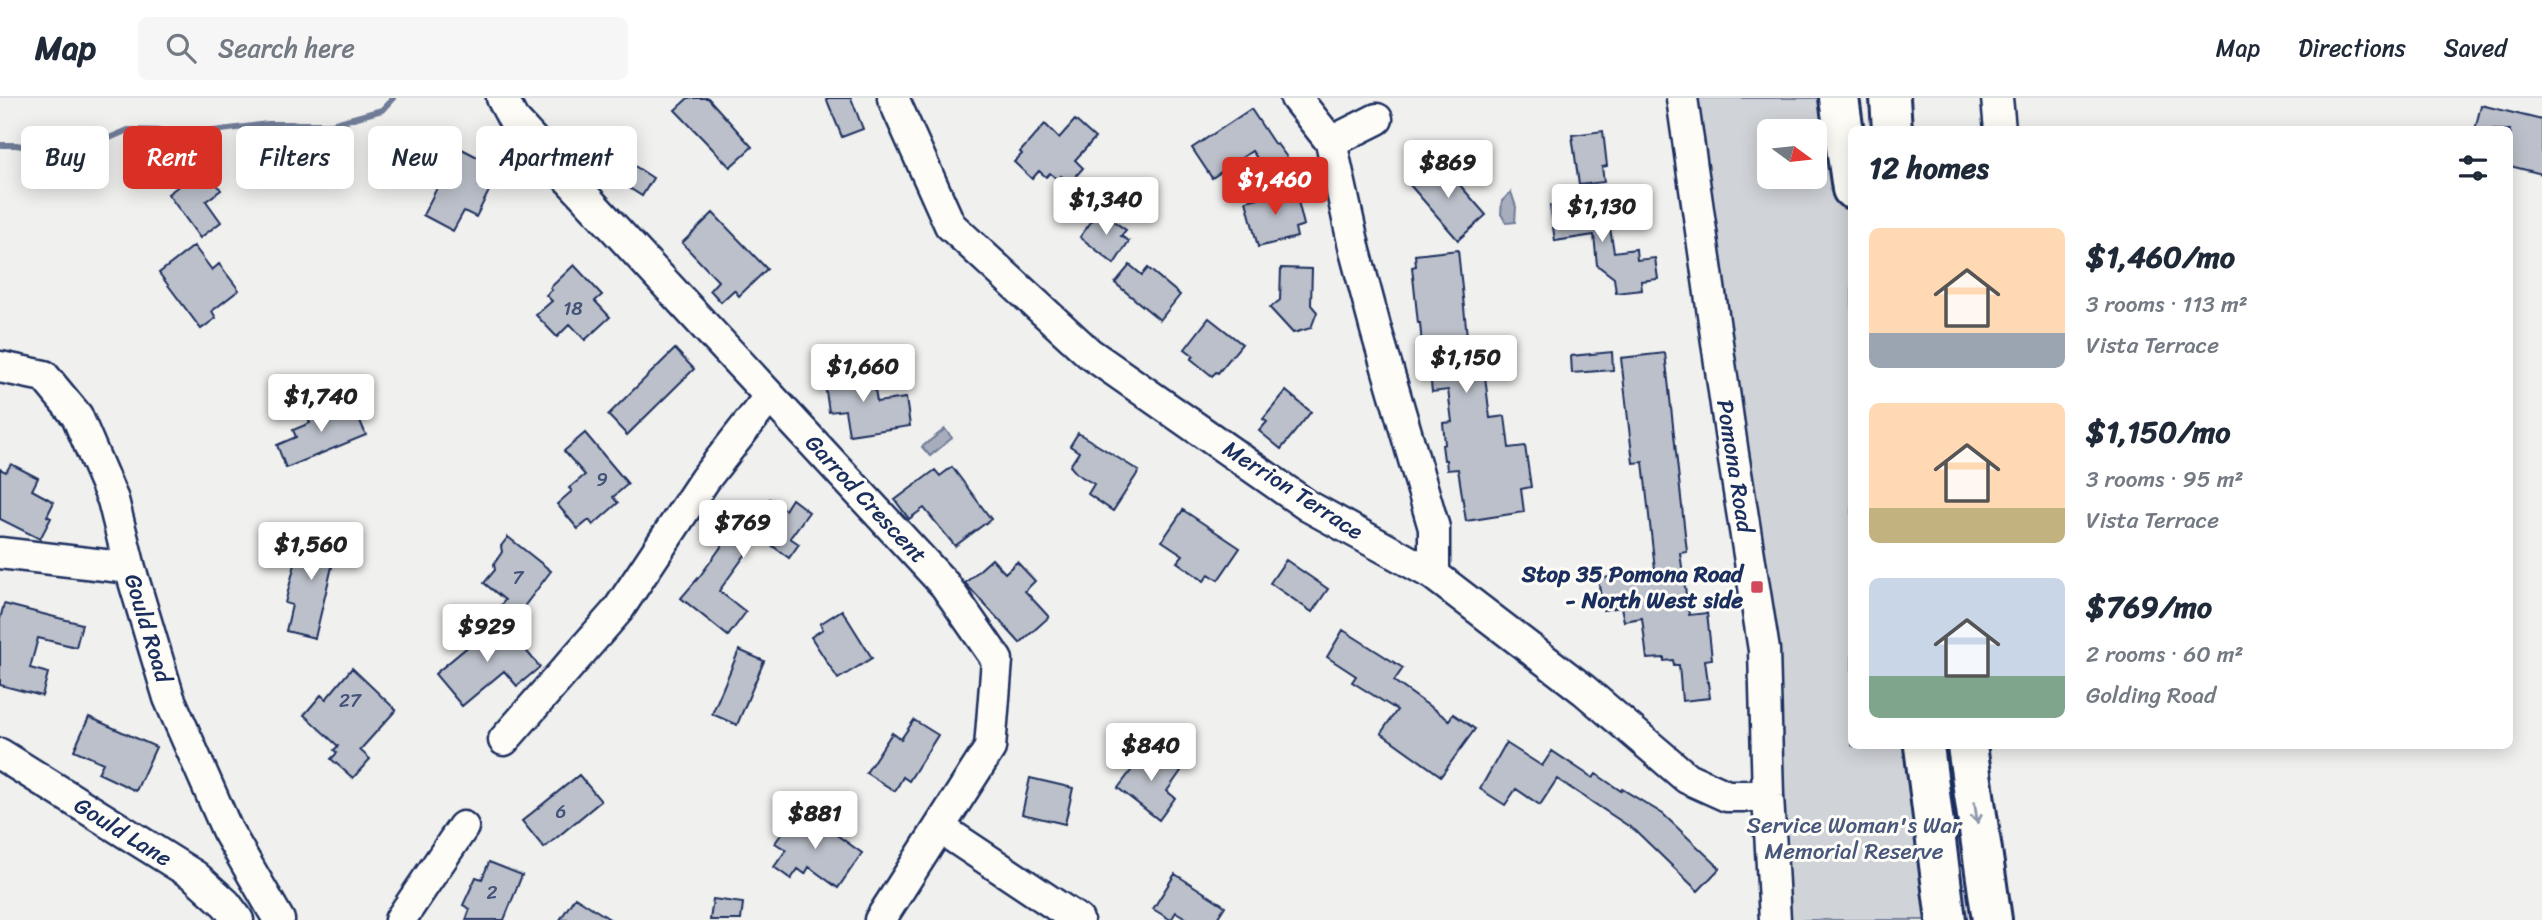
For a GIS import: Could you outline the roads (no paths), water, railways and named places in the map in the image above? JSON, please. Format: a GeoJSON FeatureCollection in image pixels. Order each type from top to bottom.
{"type":"FeatureCollection","features":[{"type":"Feature","properties":{"kind":"highway"},"geometry":{"type":"LineString","coordinates":[[1839,98],[1848,161]]}},
{"type":"Feature","properties":{"kind":"highway"},"geometry":{"type":"LineString","coordinates":[[1857,98],[1860,126]]}},
{"type":"Feature","properties":{"kind":"highway"},"geometry":{"type":"LineString","coordinates":[[1890,98],[1892,126]]}},
{"type":"Feature","properties":{"kind":"highway"},"geometry":{"type":"LineString","coordinates":[[1924,749],[1946,920]]}},
{"type":"Feature","properties":{"kind":"highway"},"geometry":{"type":"LineString","coordinates":[[1967,749],[1992,920]]}},
{"type":"Feature","properties":{"kind":"street","name":"Garrod Crescent"},"geometry":{"type":"LineString","coordinates":[[502,98],[513,119],[945,585],[997,660],[990,748],[880,920]]}},
{"type":"Feature","properties":{"kind":"street","name":"Merrion Terrace"},"geometry":{"type":"LineString","coordinates":[[893,98],[950,225],[1089,353],[1308,506],[1434,575],[1584,690],[1687,778],[1727,796],[1768,796]]}},
{"type":"Feature","properties":{"kind":"street"},"geometry":{"type":"LineString","coordinates":[[1296,98],[1331,142],[1376,330],[1434,528],[1434,575]]}},
{"type":"Feature","properties":{"kind":"street","name":"Pomona Road"},"geometry":{"type":"LineString","coordinates":[[1682,98],[1764,650],[1775,920]]}},
{"type":"Feature","properties":{"kind":"street"},"geometry":{"type":"LineString","coordinates":[[1997,98],[2000,126]]}},
{"type":"Feature","properties":{"kind":"street"},"geometry":{"type":"LineString","coordinates":[[1331,142],[1377,119]]}},
{"type":"Feature","properties":{"kind":"street","name":"Gould Road"},"geometry":{"type":"LineString","coordinates":[[0,367],[44,376],[77,416],[113,500],[130,568],[169,698],[228,830],[279,920]]}},
{"type":"Feature","properties":{"kind":"street"},"geometry":{"type":"LineString","coordinates":[[504,740],[618,610],[705,480],[771,396]]}},
{"type":"Feature","properties":{"kind":"street"},"geometry":{"type":"LineString","coordinates":[[0,553],[130,568]]}},
{"type":"Feature","properties":{"kind":"street","name":"Gould Lane"},"geometry":{"type":"LineString","coordinates":[[0,754],[195,876],[226,904],[238,920]]}},
{"type":"Feature","properties":{"kind":"street"},"geometry":{"type":"LineString","coordinates":[[400,920],[463,827]]}},
{"type":"Feature","properties":{"kind":"street"},"geometry":{"type":"LineString","coordinates":[[940,828],[1078,920]]}},
{"type":"Feature","properties":{"kind":"water"},"geometry":{"type":"Polygon","coordinates":[[[1511,192],[1516,207],[1515,222],[1506,223],[1501,214],[1502,201],[1511,192]]]}},
{"type":"Feature","properties":{"kind":"water"},"geometry":{"type":"Polygon","coordinates":[[[945,429],[952,438],[930,456],[922,447],[945,429]]]}},
{"type":"Feature","properties":{"kind":"waterway"},"geometry":{"type":"LineString","coordinates":[[0,145],[72,154],[128,130],[206,132],[268,124],[332,124],[382,110],[393,98]]}},
{"type":"Feature","properties":{"kind":"place","name":"Stop 35 Pomona Road - North West side"},"geometry":{"type":"Point","coordinates":[1757,587]}},
{"type":"Feature","properties":{"kind":"park label","name":"Service Woman's War Memorial Reserve"},"geometry":{"type":"Point","coordinates":[1854,838]}}]}
